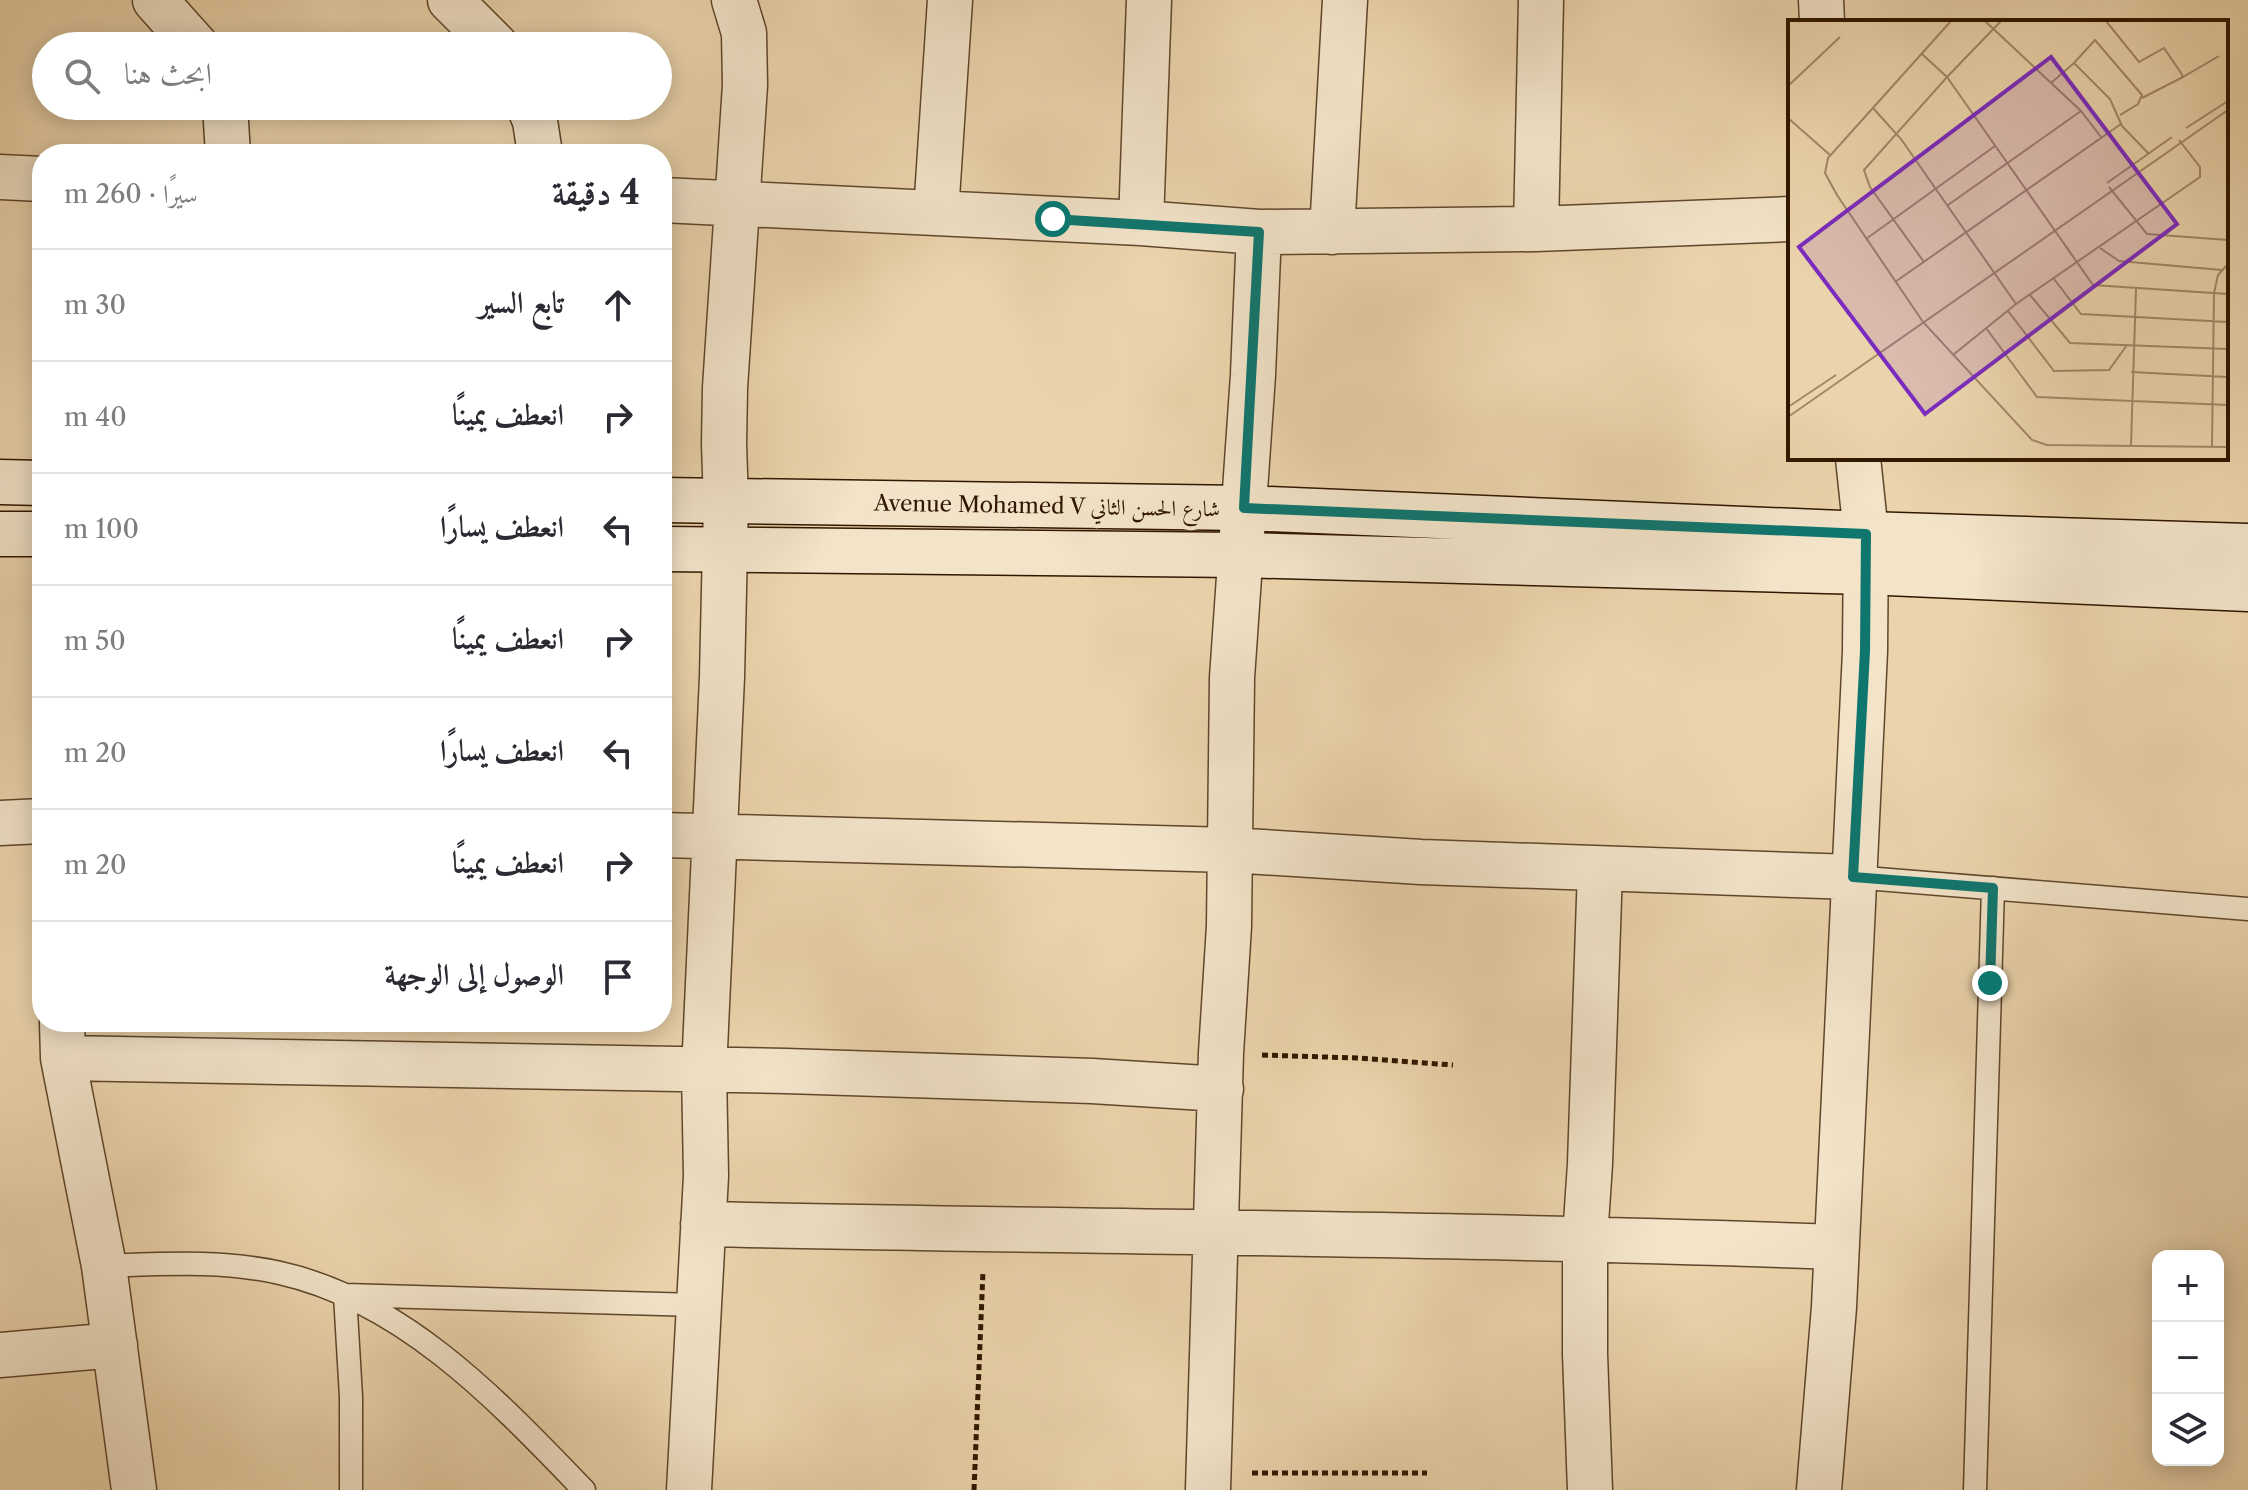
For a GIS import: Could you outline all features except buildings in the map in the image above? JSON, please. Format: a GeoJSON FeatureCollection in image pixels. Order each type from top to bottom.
{"type":"FeatureCollection","features":[{"type":"Feature","properties":{"kind":"street"},"geometry":{"type":"LineString","coordinates":[[155,0],[184,32]]}},
{"type":"Feature","properties":{"kind":"street"},"geometry":{"type":"LineString","coordinates":[[450,0],[482,32]]}},
{"type":"Feature","properties":{"kind":"street"},"geometry":{"type":"LineString","coordinates":[[680,1486],[706,1176],[704,1071],[722,677],[725,388],[745,85],[744,33],[734,0]]}},
{"type":"Feature","properties":{"kind":"street"},"geometry":{"type":"LineString","coordinates":[[936,213],[950,0]]}},
{"type":"Feature","properties":{"kind":"street"},"geometry":{"type":"LineString","coordinates":[[1141,223],[1149,0]]}},
{"type":"Feature","properties":{"kind":"street"},"geometry":{"type":"LineString","coordinates":[[1332,232],[1345,0]]}},
{"type":"Feature","properties":{"kind":"street"},"geometry":{"type":"LineString","coordinates":[[1536,229],[1541,0]]}},
{"type":"Feature","properties":{"kind":"street"},"geometry":{"type":"LineString","coordinates":[[1821,0],[1822,20]]}},
{"type":"Feature","properties":{"kind":"street"},"geometry":{"type":"LineString","coordinates":[[226,120],[227,144]]}},
{"type":"Feature","properties":{"kind":"street"},"geometry":{"type":"LineString","coordinates":[[535,120],[538,144]]}},
{"type":"Feature","properties":{"kind":"street"},"geometry":{"type":"LineString","coordinates":[[0,177],[32,179]]}},
{"type":"Feature","properties":{"kind":"street"},"geometry":{"type":"LineString","coordinates":[[672,200],[1141,223],[1259,232],[1536,229],[1788,219]]}},
{"type":"Feature","properties":{"kind":"street"},"geometry":{"type":"LineString","coordinates":[[1208,1481],[1221,1071],[1229,926],[1232,678],[1259,232]]}},
{"type":"Feature","properties":{"kind":"street"},"geometry":{"type":"LineString","coordinates":[[1819,1490],[1837,1247],[1865,651],[1865,553],[1858,460]]}},
{"type":"Feature","properties":{"kind":"street"},"geometry":{"type":"LineString","coordinates":[[0,482],[32,483]]}},
{"type":"Feature","properties":{"kind":"street","name":"Avenue Mohamed V شارع الحسن الثاني"},"geometry":{"type":"LineString","coordinates":[[672,500],[1244,508],[1865,553],[2248,589]]}},
{"type":"Feature","properties":{"kind":"street"},"geometry":{"type":"LineString","coordinates":[[0,534],[32,534]]}},
{"type":"Feature","properties":{"kind":"street","name":"Avenue Mohamed V شارع الحسن الثاني"},"geometry":{"type":"LineString","coordinates":[[672,549],[1240,555],[1865,553],[2248,546]]}},
{"type":"Feature","properties":{"kind":"street"},"geometry":{"type":"LineString","coordinates":[[0,823],[32,821]]}},
{"type":"Feature","properties":{"kind":"street"},"geometry":{"type":"LineString","coordinates":[[672,835],[1230,850],[1600,869],[1853,877]]}},
{"type":"Feature","properties":{"kind":"street"},"geometry":{"type":"LineString","coordinates":[[1590,1490],[1585,1238],[1592,1136],[1600,869]]}},
{"type":"Feature","properties":{"kind":"street"},"geometry":{"type":"LineString","coordinates":[[134,1490],[104,1266],[62,1040],[704,1071],[1092,1081],[1221,1071]]}},
{"type":"Feature","properties":{"kind":"street"},"geometry":{"type":"LineString","coordinates":[[703,1224],[1585,1238],[1837,1247]]}},
{"type":"Feature","properties":{"kind":"street"},"geometry":{"type":"LineString","coordinates":[[0,1355],[115,1345]]}},
{"type":"Feature","properties":{"kind":"lane"},"geometry":{"type":"LineString","coordinates":[[1853,877],[2248,909]]}},
{"type":"Feature","properties":{"kind":"lane"},"geometry":{"type":"LineString","coordinates":[[1975,1490],[1993,888]]}},
{"type":"Feature","properties":{"kind":"lane"},"geometry":{"type":"LineString","coordinates":[[104,1266],[180,1263],[236,1267],[281,1273],[345,1295],[390,1320],[441,1355],[513,1418],[584,1490]]}},
{"type":"Feature","properties":{"kind":"lane"},"geometry":{"type":"LineString","coordinates":[[345,1295],[697,1305]]}},
{"type":"Feature","properties":{"kind":"lane"},"geometry":{"type":"LineString","coordinates":[[345,1295],[351,1397],[351,1490]]}},
{"type":"Feature","properties":{"kind":"path"},"geometry":{"type":"LineString","coordinates":[[1221,1071],[1357,1058],[1453,1065]]}},
{"type":"Feature","properties":{"kind":"path"},"geometry":{"type":"LineString","coordinates":[[974,1490],[985,1230]]}},
{"type":"Feature","properties":{"kind":"path"},"geometry":{"type":"LineString","coordinates":[[1208,1481],[1427,1473]]}},
{"type":"Feature","properties":{"kind":"route"},"geometry":{"type":"LineString","coordinates":[[1053,219],[1259,232],[1244,508],[1866,534],[1865,651],[1853,877],[1993,888],[1990,983]]}}]}
